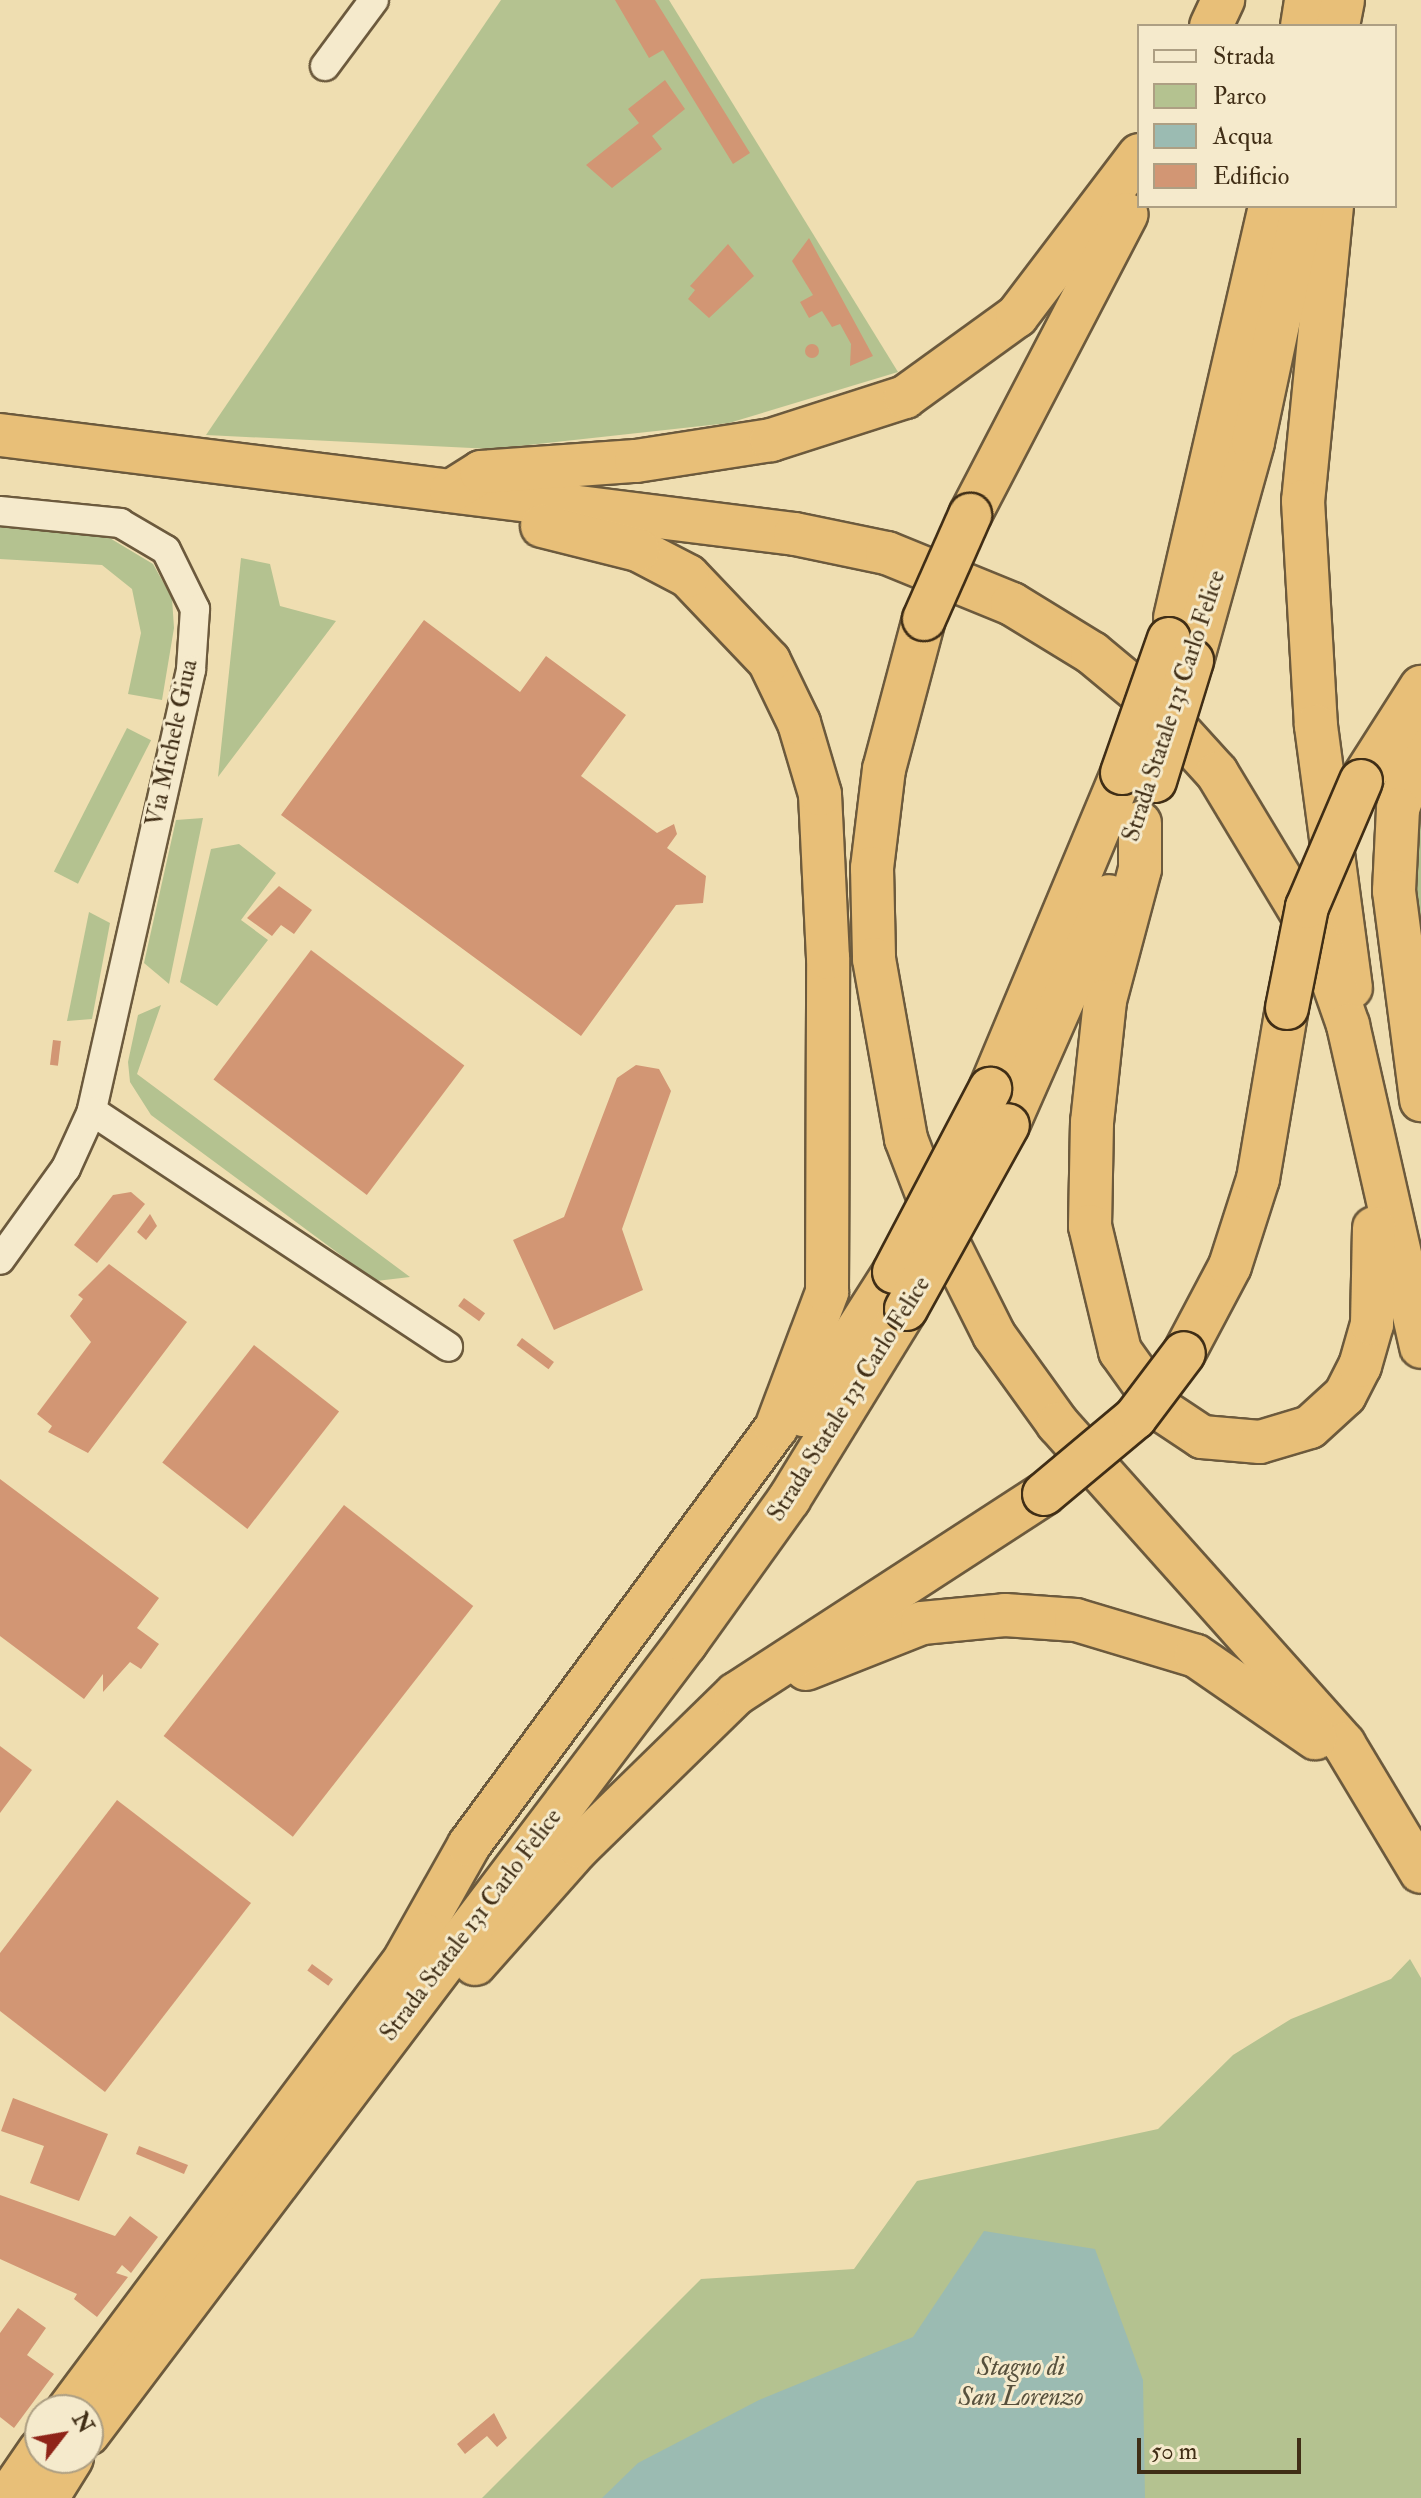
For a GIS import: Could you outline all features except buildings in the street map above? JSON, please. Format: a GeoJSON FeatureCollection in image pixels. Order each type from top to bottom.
{"type":"FeatureCollection","features":[{"type":"Feature","properties":{"kind":"highway"},"geometry":{"type":"LineString","coordinates":[[1212,24],[1223,0]]}},
{"type":"Feature","properties":{"kind":"highway"},"geometry":{"type":"LineString","coordinates":[[1302,24],[1306,0]]}},
{"type":"Feature","properties":{"kind":"highway"},"geometry":{"type":"LineString","coordinates":[[1338,24],[1344,0]]}},
{"type":"Feature","properties":{"kind":"highway"},"geometry":{"type":"LineString","coordinates":[[1344,0],[1345,24]]}},
{"type":"Feature","properties":{"kind":"highway"},"geometry":{"type":"LineString","coordinates":[[447,494],[481,472],[636,461],[771,440],[905,397],[1017,316],[1137,158]]}},
{"type":"Feature","properties":{"kind":"highway"},"geometry":{"type":"LineString","coordinates":[[1137,196],[970,515],[924,619],[884,769],[872,868],[874,944],[899,1110],[938,1223],[994,1335],[1058,1424],[1344,1744],[1421,1872]]}},
{"type":"Feature","properties":{"kind":"highway","name":"Strada Statale 131 Carlo Felice"},"geometry":{"type":"LineString","coordinates":[[1180,650],[1270,208]]}},
{"type":"Feature","properties":{"kind":"highway","name":"Strada Statale 131 Carlo Felice"},"geometry":{"type":"LineString","coordinates":[[999,1107],[1138,777],[1253,442],[1303,208]]}},
{"type":"Feature","properties":{"kind":"highway"},"geometry":{"type":"LineString","coordinates":[[1332,208],[1303,501],[1316,726],[1345,913],[1357,1069]]}},
{"type":"Feature","properties":{"kind":"highway"},"geometry":{"type":"LineString","coordinates":[[0,435],[447,494],[705,520],[887,553],[1012,604],[1092,653],[1157,707],[1257,829],[1319,942],[1357,1069],[1418,1335],[1421,1375]]}},
{"type":"Feature","properties":{"kind":"highway"},"geometry":{"type":"LineString","coordinates":[[406,1957],[469,1845],[776,1428],[827,1292],[831,1204],[820,794],[769,661],[728,610],[676,570],[638,550],[488,514],[447,494]]}},
{"type":"Feature","properties":{"kind":"highway"},"geometry":{"type":"LineString","coordinates":[[382,2042],[464,1977],[579,1847],[705,1728],[736,1694],[825,1632],[1044,1494],[1124,1429],[1184,1353],[1230,1266],[1258,1179],[1307,907],[1361,781],[1421,687]]}},
{"type":"Feature","properties":{"kind":"highway"},"geometry":{"type":"LineString","coordinates":[[1421,744],[1398,809],[1394,891],[1421,1100]]}},
{"type":"Feature","properties":{"kind":"highway","name":"Strada Statale 131 Carlo Felice"},"geometry":{"type":"LineString","coordinates":[[104,2413],[694,1631],[789,1499],[999,1107],[1140,823],[1138,777]]}},
{"type":"Feature","properties":{"kind":"highway"},"geometry":{"type":"LineString","coordinates":[[1140,823],[1140,869],[1118,941],[1097,1065],[1090,1226],[1120,1351],[1181,1428],[1232,1442],[1287,1438],[1345,1395],[1372,1324],[1378,1159]]}},
{"type":"Feature","properties":{"kind":"highway","name":"Strada Statale 131 Carlo Felice"},"geometry":{"type":"LineString","coordinates":[[80,2394],[406,1957],[708,1562],[900,1290]]}},
{"type":"Feature","properties":{"kind":"highway"},"geometry":{"type":"LineString","coordinates":[[705,1728],[821,1662],[922,1623],[1005,1615],[1090,1623],[1196,1656],[1278,1706],[1357,1786],[1421,1890]]}},
{"type":"Feature","properties":{"kind":"highway"},"geometry":{"type":"LineString","coordinates":[[7,2498],[24,2473]]}},
{"type":"Feature","properties":{"kind":"highway"},"geometry":{"type":"LineString","coordinates":[[47,2498],[62,2474]]}},
{"type":"Feature","properties":{"kind":"street"},"geometry":{"type":"LineString","coordinates":[[325,66],[374,0]]}},
{"type":"Feature","properties":{"kind":"street","name":"Via Michele Giua"},"geometry":{"type":"LineString","coordinates":[[0,511],[120,523],[166,550],[193,601],[191,670],[92,1111],[66,1168],[0,1260]]}},
{"type":"Feature","properties":{"kind":"street"},"geometry":{"type":"LineString","coordinates":[[92,1111],[448,1347]]}},
{"type":"Feature","properties":{"kind":"green space"},"geometry":{"type":"Polygon","coordinates":[[[501,0],[669,0],[898,372],[729,423],[492,449],[206,435],[501,0]]]}},
{"type":"Feature","properties":{"kind":"green space"},"geometry":{"type":"Polygon","coordinates":[[[0,527],[103,534],[153,564],[172,598],[174,628],[162,700],[128,694],[141,633],[132,589],[102,565],[0,559],[0,527]]]}},
{"type":"Feature","properties":{"kind":"green space"},"geometry":{"type":"Polygon","coordinates":[[[241,558],[270,564],[280,606],[336,621],[218,777],[241,558]]]}},
{"type":"Feature","properties":{"kind":"green space"},"geometry":{"type":"Polygon","coordinates":[[[127,728],[151,740],[78,884],[54,871],[127,728]]]}},
{"type":"Feature","properties":{"kind":"green space"},"geometry":{"type":"Polygon","coordinates":[[[1421,781],[1421,966],[1409,853],[1421,781]]]}},
{"type":"Feature","properties":{"kind":"green space"},"geometry":{"type":"Polygon","coordinates":[[[203,818],[169,984],[144,963],[176,820],[203,818]]]}},
{"type":"Feature","properties":{"kind":"green space"},"geometry":{"type":"Polygon","coordinates":[[[239,844],[276,873],[241,920],[268,940],[217,1006],[180,982],[211,849],[239,844]]]}},
{"type":"Feature","properties":{"kind":"green space"},"geometry":{"type":"Polygon","coordinates":[[[89,912],[110,923],[92,1019],[67,1021],[89,912]]]}},
{"type":"Feature","properties":{"kind":"green space"},"geometry":{"type":"Polygon","coordinates":[[[161,1005],[137,1074],[410,1277],[376,1281],[151,1115],[130,1082],[128,1062],[138,1015],[161,1005]]]}},
{"type":"Feature","properties":{"kind":"green space"},"geometry":{"type":"Polygon","coordinates":[[[1410,1959],[1421,1978],[1421,2498],[482,2498],[701,2279],[854,2269],[917,2181],[1158,2129],[1233,2055],[1291,2019],[1391,1979],[1410,1959]]]}},
{"type":"Feature","properties":{"kind":"water","name":"Stagno di San Lorenzo"},"geometry":{"type":"Polygon","coordinates":[[[984,2231],[1095,2249],[1143,2380],[1145,2498],[602,2498],[638,2463],[759,2400],[913,2337],[984,2231]]]}}]}
